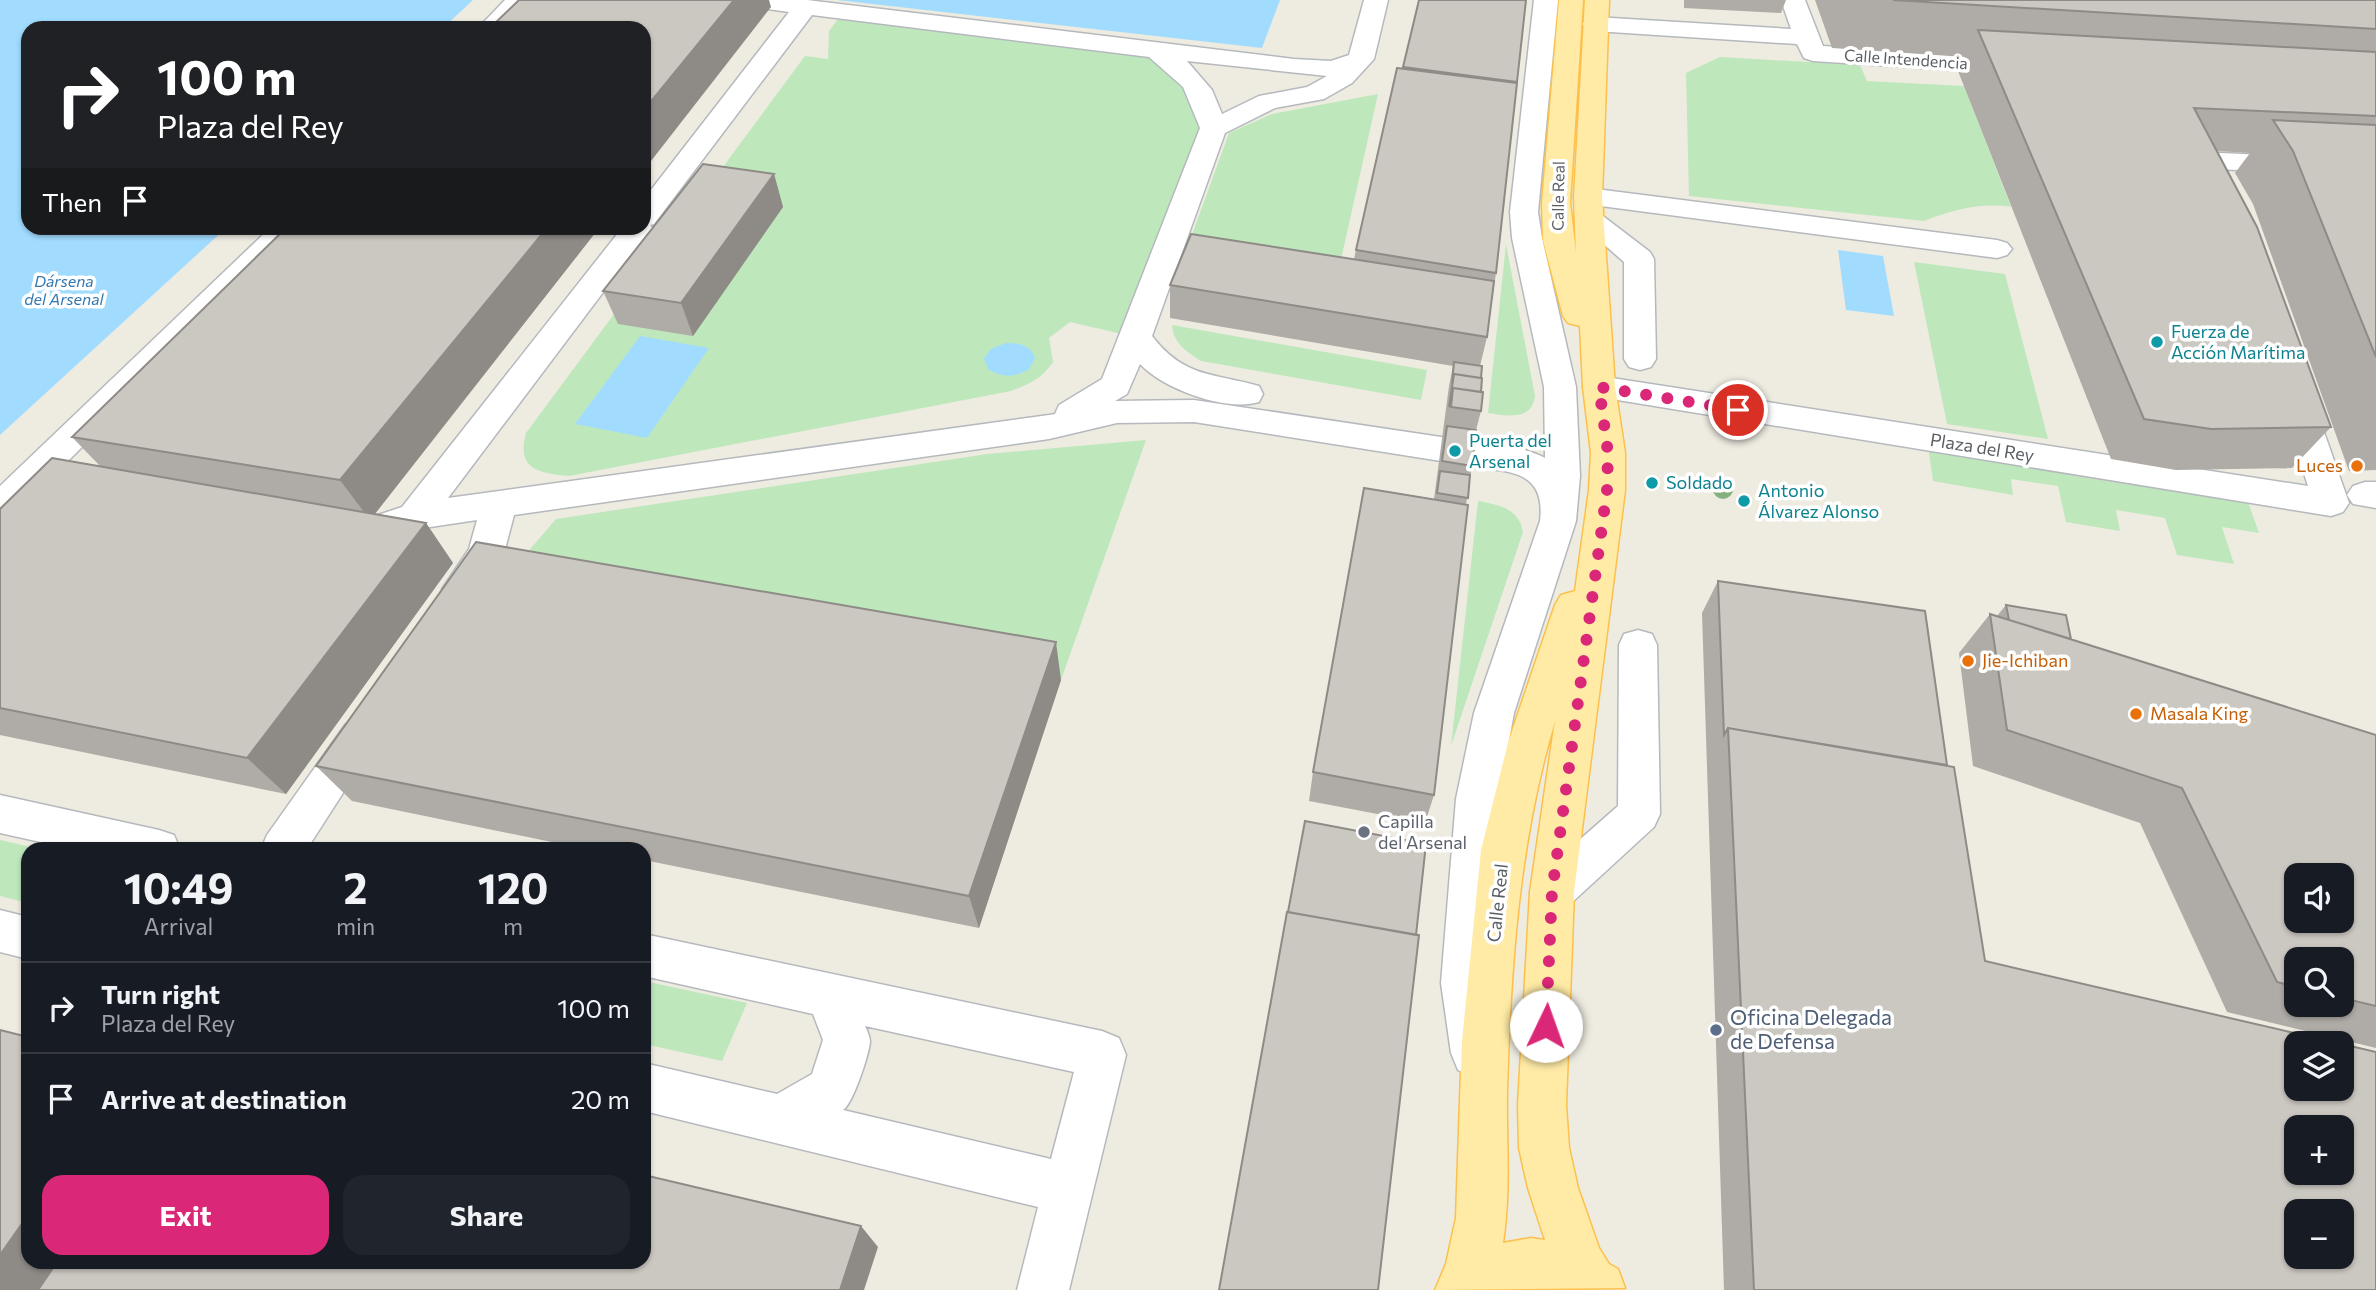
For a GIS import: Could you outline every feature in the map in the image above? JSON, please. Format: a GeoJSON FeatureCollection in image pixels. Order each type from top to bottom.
{"type":"FeatureCollection","features":[{"type":"Feature","properties":{"kind":"main road","name":"Calle Real"},"geometry":{"type":"LineString","coordinates":[[1571,0],[1556,223],[1558,240],[1599,387]]}},
{"type":"Feature","properties":{"kind":"main road","name":"Calle Real"},"geometry":{"type":"LineString","coordinates":[[1596,12],[1588,208],[1599,387],[1608,453],[1602,527],[1552,892],[1542,1105],[1544,1149],[1553,1188],[1574,1251],[1596,1286]]}},
{"type":"Feature","properties":{"kind":"main road","name":"Calle Real"},"geometry":{"type":"LineString","coordinates":[[1464,1290],[1481,1228],[1483,1093],[1498,883],[1505,839],[1529,742],[1602,527]]}},
{"type":"Feature","properties":{"kind":"main road"},"geometry":{"type":"LineString","coordinates":[[1464,1290],[1489,1272],[1525,1264],[1567,1270],[1596,1286]]}},
{"type":"Feature","properties":{"kind":"street"},"geometry":{"type":"LineString","coordinates":[[497,21],[519,0]]}},
{"type":"Feature","properties":{"kind":"street"},"geometry":{"type":"LineString","coordinates":[[748,0],[1294,66],[1334,69],[1361,59]]}},
{"type":"Feature","properties":{"kind":"street"},"geometry":{"type":"LineString","coordinates":[[1213,128],[1268,102],[1315,93],[1343,78],[1361,59],[1376,0]]}},
{"type":"Feature","properties":{"kind":"street"},"geometry":{"type":"LineString","coordinates":[[1483,1093],[1466,1010],[1464,983],[1477,799],[1494,713],[1535,596],[1560,508],[1562,410],[1555,358],[1527,238],[1524,212],[1546,0]]}},
{"type":"Feature","properties":{"kind":"street"},"geometry":{"type":"LineString","coordinates":[[651,209],[806,7]]}},
{"type":"Feature","properties":{"kind":"street","name":"Calle Intendencia"},"geometry":{"type":"LineString","coordinates":[[1596,12],[1661,28],[1803,27],[2045,68]]}},
{"type":"Feature","properties":{"kind":"street"},"geometry":{"type":"LineString","coordinates":[[1049,427],[1115,386],[1136,337],[1213,128],[1204,100],[1191,76],[1155,49]]}},
{"type":"Feature","properties":{"kind":"street"},"geometry":{"type":"LineString","coordinates":[[2221,209],[2197,160],[2376,168]]}},
{"type":"Feature","properties":{"kind":"street"},"geometry":{"type":"LineString","coordinates":[[1588,208],[1997,249]]}},
{"type":"Feature","properties":{"kind":"street"},"geometry":{"type":"LineString","coordinates":[[1588,208],[1639,259],[1640,359]]}},
{"type":"Feature","properties":{"kind":"street"},"geometry":{"type":"LineString","coordinates":[[0,507],[279,235]]}},
{"type":"Feature","properties":{"kind":"street"},"geometry":{"type":"LineString","coordinates":[[415,516],[632,235]]}},
{"type":"Feature","properties":{"kind":"street"},"geometry":{"type":"LineString","coordinates":[[1136,337],[1154,362],[1172,375],[1204,387],[1456,441],[1529,464],[1538,468],[1552,481],[1560,508]]}},
{"type":"Feature","properties":{"kind":"street","name":"Plaza del Rey"},"geometry":{"type":"LineString","coordinates":[[1599,387],[2331,503],[2286,370]]}},
{"type":"Feature","properties":{"kind":"street"},"geometry":{"type":"LineString","coordinates":[[318,522],[373,530],[415,516],[1049,427],[1117,412],[1194,411],[1456,441],[1540,440],[1554,430],[1562,410]]}},
{"type":"Feature","properties":{"kind":"street"},"geometry":{"type":"LineString","coordinates":[[31,477],[72,484]]}},
{"type":"Feature","properties":{"kind":"street"},"geometry":{"type":"LineString","coordinates":[[439,622],[486,553],[500,503]]}},
{"type":"Feature","properties":{"kind":"street"},"geometry":{"type":"LineString","coordinates":[[1552,892],[1639,814],[1639,645]]}},
{"type":"Feature","properties":{"kind":"street"},"geometry":{"type":"LineString","coordinates":[[287,842],[376,712]]}},
{"type":"Feature","properties":{"kind":"street"},"geometry":{"type":"LineString","coordinates":[[0,814],[127,842]]}},
{"type":"Feature","properties":{"kind":"street"},"geometry":{"type":"LineString","coordinates":[[0,931],[21,936]]}},
{"type":"Feature","properties":{"kind":"street"},"geometry":{"type":"LineString","coordinates":[[651,957],[1102,1055],[1043,1290]]}},
{"type":"Feature","properties":{"kind":"street"},"geometry":{"type":"LineString","coordinates":[[780,1120],[831,1090],[847,1040],[830,995]]}},
{"type":"Feature","properties":{"kind":"street"},"geometry":{"type":"LineString","coordinates":[[651,1089],[1069,1189]]}},
{"type":"Feature","properties":{"kind":"green space"},"geometry":{"type":"Polygon","coordinates":[[[844,11],[1155,49],[1213,128],[1135,337],[1070,322],[1049,338],[1053,362],[1049,368],[1035,380],[1011,391],[569,476],[539,471],[532,467],[524,454],[526,433],[805,56],[828,59],[829,31],[844,11]]]}},
{"type":"Feature","properties":{"kind":"green space"},"geometry":{"type":"Polygon","coordinates":[[[1720,57],[1860,65],[1867,81],[1964,86],[2011,207],[1967,208],[1924,221],[1689,196],[1686,73],[1720,57]]]}},
{"type":"Feature","properties":{"kind":"green space"},"geometry":{"type":"Polygon","coordinates":[[[1378,94],[1338,273],[1186,251],[1229,133],[1272,114],[1378,94]]]}},
{"type":"Feature","properties":{"kind":"green space"},"geometry":{"type":"Polygon","coordinates":[[[1506,244],[1535,396],[1529,410],[1510,416],[1488,413],[1506,244]]]}},
{"type":"Feature","properties":{"kind":"green space"},"geometry":{"type":"Polygon","coordinates":[[[1914,262],[2005,274],[2048,439],[1947,424],[1914,262]]]}},
{"type":"Feature","properties":{"kind":"green space"},"geometry":{"type":"Polygon","coordinates":[[[1172,325],[1427,370],[1421,400],[1201,361],[1178,342],[1172,325]]]}},
{"type":"Feature","properties":{"kind":"green space"},"geometry":{"type":"Polygon","coordinates":[[[1146,440],[1061,680],[502,582],[556,519],[987,454],[1146,440]]]}},
{"type":"Feature","properties":{"kind":"green space"},"geometry":{"type":"Polygon","coordinates":[[[1928,446],[2056,466],[2068,475],[2131,485],[2141,479],[2246,496],[2259,533],[2222,527],[2234,564],[2177,555],[2165,518],[2116,510],[2120,531],[2066,522],[2058,486],[2011,479],[2013,495],[1933,481],[1928,446]]]}},
{"type":"Feature","properties":{"kind":"green space"},"geometry":{"type":"Polygon","coordinates":[[[1478,501],[1500,506],[1513,513],[1523,532],[1451,746],[1478,501]]]}},
{"type":"Feature","properties":{"kind":"green space"},"geometry":{"type":"Polygon","coordinates":[[[0,840],[21,845],[21,901],[0,896],[0,840]]]}},
{"type":"Feature","properties":{"kind":"green space"},"geometry":{"type":"Polygon","coordinates":[[[651,982],[747,1003],[722,1061],[651,1046],[651,982]]]}},
{"type":"Feature","properties":{"kind":"water","name":"Dársena del Arsenal"},"geometry":{"type":"Polygon","coordinates":[[[0,0],[473,0],[450,21],[21,21],[21,235],[218,235],[0,435],[0,0]]]}},
{"type":"Feature","properties":{"kind":"water"},"geometry":{"type":"Polygon","coordinates":[[[837,0],[1280,0],[1262,48],[837,0]]]}},
{"type":"Feature","properties":{"kind":"water"},"geometry":{"type":"Polygon","coordinates":[[[1838,250],[1883,256],[1894,316],[1846,310],[1838,250]]]}},
{"type":"Feature","properties":{"kind":"water"},"geometry":{"type":"Polygon","coordinates":[[[640,336],[709,348],[647,438],[575,424],[640,336]]]}},
{"type":"Feature","properties":{"kind":"water"},"geometry":{"type":"Polygon","coordinates":[[[1006,343],[1020,344],[1030,350],[1035,358],[1029,369],[1009,376],[988,369],[984,358],[991,349],[1006,343]]]}},
{"type":"Feature","properties":{"kind":"building"},"geometry":{"type":"Polygon","coordinates":[[[519,0],[734,0],[651,101],[651,21],[497,21],[519,0]]]}},
{"type":"Feature","properties":{"kind":"building"},"geometry":{"type":"Polygon","coordinates":[[[1419,0],[1526,0],[1517,82],[1403,67],[1419,0]]]}},
{"type":"Feature","properties":{"kind":"building"},"geometry":{"type":"Polygon","coordinates":[[[1893,0],[2376,0],[2376,29],[1893,0]]]}},
{"type":"Feature","properties":{"kind":"building","name":"Fuerza de Acción Marítima"},"geometry":{"type":"Polygon","coordinates":[[[1978,30],[2376,52],[2376,116],[2194,108],[2257,227],[2331,427],[2211,429],[2144,419],[1978,30]]]}},
{"type":"Feature","properties":{"kind":"building"},"geometry":{"type":"Polygon","coordinates":[[[1397,68],[1517,83],[1496,273],[1356,250],[1397,68]]]}},
{"type":"Feature","properties":{"kind":"building"},"geometry":{"type":"Polygon","coordinates":[[[2273,120],[2376,125],[2376,357],[2293,151],[2273,120]]]}},
{"type":"Feature","properties":{"kind":"building"},"geometry":{"type":"Polygon","coordinates":[[[703,164],[774,174],[681,303],[603,291],[647,235],[651,235],[651,230],[703,164]]]}},
{"type":"Feature","properties":{"kind":"building"},"geometry":{"type":"Polygon","coordinates":[[[1191,234],[1494,281],[1487,337],[1170,285],[1191,234]]]}},
{"type":"Feature","properties":{"kind":"building"},"geometry":{"type":"Polygon","coordinates":[[[279,235],[541,235],[340,480],[72,437],[279,235]]]}},
{"type":"Feature","properties":{"kind":"building"},"geometry":{"type":"Polygon","coordinates":[[[1454,362],[1482,366],[1481,378],[1454,374],[1452,384],[1454,362]]]}},
{"type":"Feature","properties":{"kind":"building"},"geometry":{"type":"Polygon","coordinates":[[[1454,374],[1482,378],[1481,392],[1453,388],[1449,407],[1454,374]]]}},
{"type":"Feature","properties":{"kind":"building"},"geometry":{"type":"Polygon","coordinates":[[[1453,388],[1483,392],[1481,411],[1451,407],[1453,388]]]}},
{"type":"Feature","properties":{"kind":"building"},"geometry":{"type":"Polygon","coordinates":[[[1447,426],[1476,430],[1472,466],[1442,461],[1447,426]]]}},
{"type":"Feature","properties":{"kind":"building"},"geometry":{"type":"Polygon","coordinates":[[[52,458],[426,523],[247,758],[0,708],[0,509],[52,458]]]}},
{"type":"Feature","properties":{"kind":"building"},"geometry":{"type":"Polygon","coordinates":[[[1440,471],[1470,475],[1468,498],[1437,493],[1440,471]]]}},
{"type":"Feature","properties":{"kind":"building"},"geometry":{"type":"Polygon","coordinates":[[[1364,488],[1468,505],[1434,795],[1313,772],[1364,488]]]}},
{"type":"Feature","properties":{"kind":"building"},"geometry":{"type":"Polygon","coordinates":[[[476,542],[1056,642],[969,896],[316,766],[476,542]]]}},
{"type":"Feature","properties":{"kind":"building"},"geometry":{"type":"Polygon","coordinates":[[[1718,581],[1925,611],[1947,765],[1728,728],[1724,735],[1718,581]]]}},
{"type":"Feature","properties":{"kind":"building"},"geometry":{"type":"Polygon","coordinates":[[[2006,605],[2066,615],[2071,639],[2009,620],[2006,605]]]}},
{"type":"Feature","properties":{"kind":"building"},"geometry":{"type":"Polygon","coordinates":[[[1990,614],[2376,735],[2376,1006],[2354,1001],[2354,947],[2284,947],[2284,984],[2277,982],[2182,788],[2007,730],[1990,614]]]}},
{"type":"Feature","properties":{"kind":"building"},"geometry":{"type":"Polygon","coordinates":[[[1728,728],[1954,767],[1985,961],[2285,1031],[2284,1101],[2354,1101],[2354,1047],[2376,1052],[2376,1290],[1754,1290],[1728,728]]]}},
{"type":"Feature","properties":{"kind":"building"},"geometry":{"type":"Polygon","coordinates":[[[1305,821],[1426,844],[1416,935],[1288,912],[1305,821]]]}},
{"type":"Feature","properties":{"kind":"building"},"geometry":{"type":"Polygon","coordinates":[[[1287,912],[1419,935],[1378,1290],[1219,1290],[1287,912]]]}},
{"type":"Feature","properties":{"kind":"building"},"geometry":{"type":"Polygon","coordinates":[[[0,1030],[21,1035],[21,1225],[0,1255],[0,1030]]]}},
{"type":"Feature","properties":{"kind":"building"},"geometry":{"type":"Polygon","coordinates":[[[651,1177],[861,1226],[840,1290],[38,1290],[52,1269],[651,1269],[651,1177]]]}},
{"type":"Feature","properties":{"kind":"place","name":"Fuerza de Acción Marítima"},"geometry":{"type":"Point","coordinates":[2157,342]}},
{"type":"Feature","properties":{"kind":"place","name":"Puerta del Arsenal"},"geometry":{"type":"Point","coordinates":[1455,451]}},
{"type":"Feature","properties":{"kind":"place","name":"Luces"},"geometry":{"type":"Point","coordinates":[2357,466]}},
{"type":"Feature","properties":{"kind":"place","name":"Soldado"},"geometry":{"type":"Point","coordinates":[1652,483]}},
{"type":"Feature","properties":{"kind":"place","name":"Antonio Álvarez Alonso"},"geometry":{"type":"Point","coordinates":[1744,501]}},
{"type":"Feature","properties":{"kind":"place","name":"Jie-Ichiban"},"geometry":{"type":"Point","coordinates":[1968,661]}},
{"type":"Feature","properties":{"kind":"place","name":"Masala King"},"geometry":{"type":"Point","coordinates":[2136,714]}},
{"type":"Feature","properties":{"kind":"place","name":"Capilla del Arsenal"},"geometry":{"type":"Point","coordinates":[1364,832]}},
{"type":"Feature","properties":{"kind":"place","name":"Oficina Delegada de Defensa"},"geometry":{"type":"Point","coordinates":[1716,1030]}},
{"type":"Feature","properties":{"kind":"route"},"geometry":{"type":"LineString","coordinates":[[1546,1026],[1552,892],[1607,490],[1608,453],[1599,387],[1738,410]]}}]}
